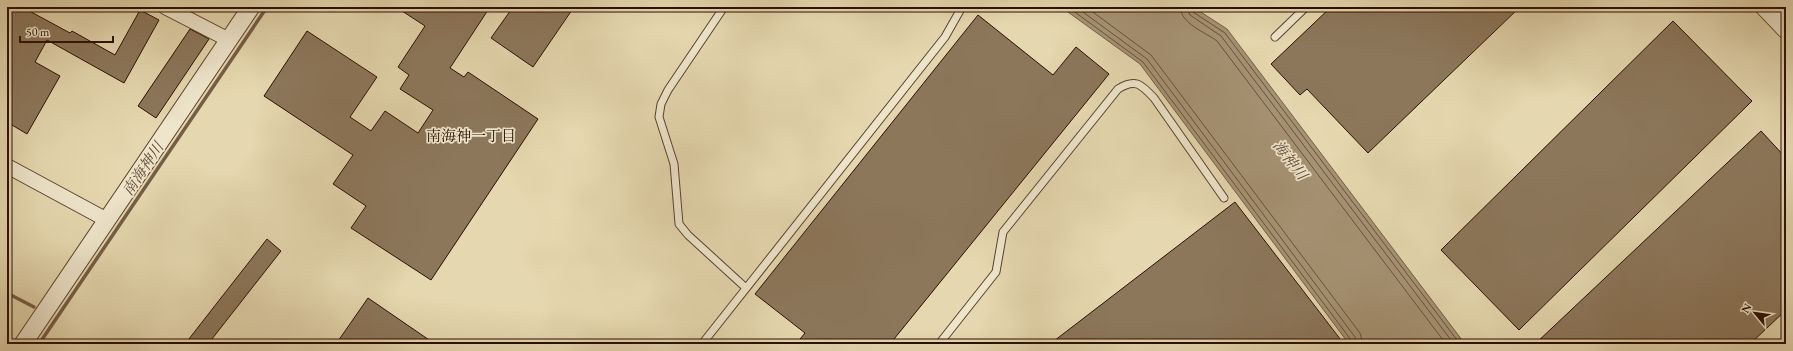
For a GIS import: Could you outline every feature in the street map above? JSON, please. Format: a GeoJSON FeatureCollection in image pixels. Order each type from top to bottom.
{"type":"FeatureCollection","features":[{"type":"Feature","properties":{"kind":"street"},"geometry":{"type":"LineString","coordinates":[[165,7],[229,40]]}},
{"type":"Feature","properties":{"kind":"street"},"geometry":{"type":"LineString","coordinates":[[23,344],[251,7]]}},
{"type":"Feature","properties":{"kind":"street"},"geometry":{"type":"LineString","coordinates":[[1764,7],[1786,30]]}},
{"type":"Feature","properties":{"kind":"street"},"geometry":{"type":"LineString","coordinates":[[9,171],[107,220]]}},
{"type":"Feature","properties":{"kind":"lane"},"geometry":{"type":"LineString","coordinates":[[724,7],[668,90],[661,104],[659,117],[674,164],[680,224],[688,235],[746,288]]}},
{"type":"Feature","properties":{"kind":"lane"},"geometry":{"type":"LineString","coordinates":[[702,344],[945,38],[962,7]]}},
{"type":"Feature","properties":{"kind":"lane"},"geometry":{"type":"LineString","coordinates":[[1275,37],[1306,7]]}},
{"type":"Feature","properties":{"kind":"lane"},"geometry":{"type":"LineString","coordinates":[[939,344],[996,272],[1002,232],[1118,89],[1128,82],[1136,83],[1144,87],[1154,98],[1224,198]]}},
{"type":"Feature","properties":{"kind":"water","name":"海神川"},"geometry":{"type":"Polygon","coordinates":[[[1061,7],[1193,7],[1227,29],[1465,344],[1349,344],[1140,64],[1061,7]]]}},
{"type":"Feature","properties":{"kind":"building"},"geometry":{"type":"Polygon","coordinates":[[[7,7],[22,7],[70,33],[72,31],[115,55],[140,10],[159,20],[124,83],[47,40],[35,62],[60,76],[27,134],[7,122],[7,7]]]}},
{"type":"Feature","properties":{"kind":"building"},"geometry":{"type":"Polygon","coordinates":[[[396,7],[490,7],[450,68],[464,77],[468,72],[538,119],[431,280],[351,228],[366,206],[333,184],[353,155],[264,96],[307,31],[377,77],[350,117],[371,131],[385,111],[418,133],[433,110],[400,89],[409,75],[398,67],[425,26],[396,7]]]}},
{"type":"Feature","properties":{"kind":"building"},"geometry":{"type":"Polygon","coordinates":[[[513,7],[574,7],[533,67],[491,38],[513,7]]]}},
{"type":"Feature","properties":{"kind":"building"},"geometry":{"type":"Polygon","coordinates":[[[1331,7],[1520,7],[1368,153],[1307,89],[1300,95],[1271,64],[1331,7]]]}},
{"type":"Feature","properties":{"kind":"building"},"geometry":{"type":"Polygon","coordinates":[[[978,15],[1053,75],[1076,47],[1109,74],[890,344],[796,344],[805,333],[755,294],[978,15]]]}},
{"type":"Feature","properties":{"kind":"building"},"geometry":{"type":"Polygon","coordinates":[[[1673,21],[1752,101],[1519,330],[1441,250],[1673,21]]]}},
{"type":"Feature","properties":{"kind":"building"},"geometry":{"type":"Polygon","coordinates":[[[190,29],[209,39],[156,118],[138,106],[190,29]]]}},
{"type":"Feature","properties":{"kind":"building"},"geometry":{"type":"Polygon","coordinates":[[[1761,131],[1786,158],[1786,310],[1750,344],[1535,344],[1761,131]]]}},
{"type":"Feature","properties":{"kind":"building"},"geometry":{"type":"Polygon","coordinates":[[[1235,202],[1344,344],[1050,344],[1235,202]]]}},
{"type":"Feature","properties":{"kind":"building"},"geometry":{"type":"Polygon","coordinates":[[[267,239],[281,251],[208,344],[185,344],[267,239]]]}},
{"type":"Feature","properties":{"kind":"building"},"geometry":{"type":"Polygon","coordinates":[[[368,298],[435,344],[336,344],[368,298]]]}},
{"type":"Feature","properties":{"kind":"waterway","name":"南海神川"},"geometry":{"type":"LineString","coordinates":[[39,344],[267,7]]}},
{"type":"Feature","properties":{"kind":"waterway"},"geometry":{"type":"LineString","coordinates":[[7,293],[34,307]]}},
{"type":"Feature","properties":{"kind":"district","name":"南海神一丁目"},"geometry":{"type":"Point","coordinates":[471,136]}}]}
